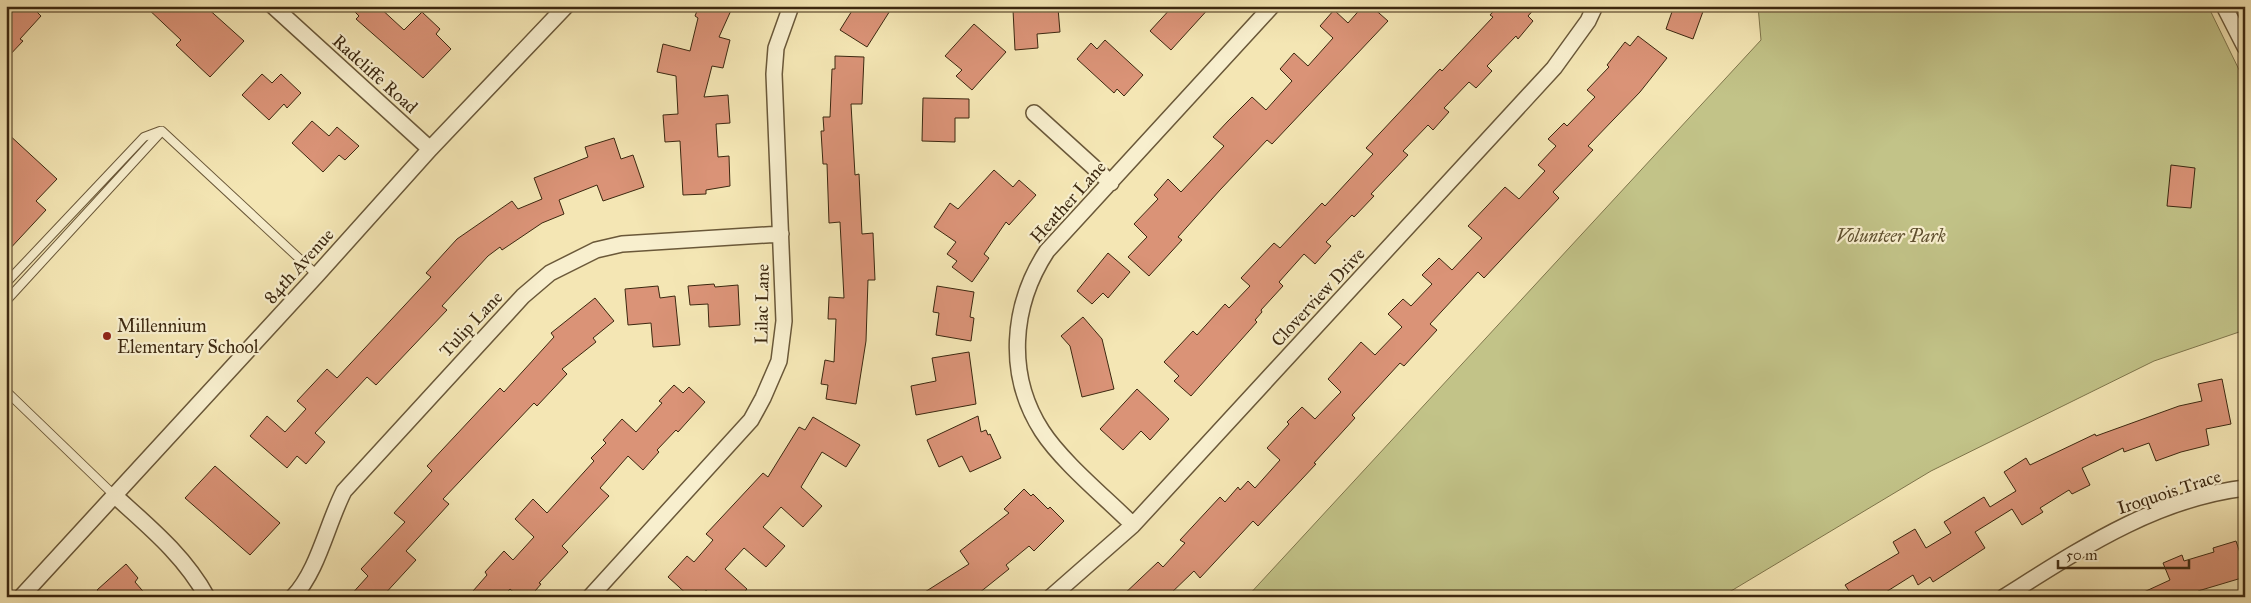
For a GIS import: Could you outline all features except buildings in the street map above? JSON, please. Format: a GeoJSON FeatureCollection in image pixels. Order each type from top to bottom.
{"type":"FeatureCollection","features":[{"type":"Feature","properties":{"kind":"street","name":"Radcliffe Road"},"geometry":{"type":"LineString","coordinates":[[273,6],[430,149]]}},
{"type":"Feature","properties":{"kind":"street","name":"84th Avenue"},"geometry":{"type":"LineString","coordinates":[[20,597],[317,275],[430,149],[566,6]]}},
{"type":"Feature","properties":{"kind":"street","name":"Lilac Lane"},"geometry":{"type":"LineString","coordinates":[[590,597],[751,420],[773,379],[783,342],[784,321],[774,74],[776,48],[792,6]]}},
{"type":"Feature","properties":{"kind":"street","name":"Heather Lane"},"geometry":{"type":"LineString","coordinates":[[1133,524],[1054,447],[1042,432],[1024,393],[1017,349],[1021,308],[1038,266],[1047,251],[1272,6]]}},
{"type":"Feature","properties":{"kind":"street","name":"Cloverview Drive"},"geometry":{"type":"LineString","coordinates":[[1050,597],[1133,524],[1554,68],[1588,21],[1595,6]]}},
{"type":"Feature","properties":{"kind":"street"},"geometry":{"type":"LineString","coordinates":[[2224,6],[2245,47]]}},
{"type":"Feature","properties":{"kind":"street"},"geometry":{"type":"LineString","coordinates":[[1034,113],[1111,183]]}},
{"type":"Feature","properties":{"kind":"street","name":"Tulip Lane"},"geometry":{"type":"LineString","coordinates":[[293,597],[306,584],[330,521],[344,491],[523,296],[550,273],[596,250],[622,244],[781,234]]}},
{"type":"Feature","properties":{"kind":"street","name":"Iroquois Trace"},"geometry":{"type":"LineString","coordinates":[[2004,597],[2093,540],[2120,527],[2154,512],[2245,488]]}},
{"type":"Feature","properties":{"kind":"street"},"geometry":{"type":"LineString","coordinates":[[114,495],[172,547],[189,568],[207,597]]}},
{"type":"Feature","properties":{"kind":"lane"},"geometry":{"type":"LineString","coordinates":[[162,130],[317,275]]}},
{"type":"Feature","properties":{"kind":"lane"},"geometry":{"type":"LineString","coordinates":[[6,283],[144,137],[162,130]]}},
{"type":"Feature","properties":{"kind":"lane"},"geometry":{"type":"LineString","coordinates":[[6,300],[162,130]]}},
{"type":"Feature","properties":{"kind":"lane"},"geometry":{"type":"LineString","coordinates":[[6,391],[114,495]]}},
{"type":"Feature","properties":{"kind":"green space","name":"Volunteer Park"},"geometry":{"type":"Polygon","coordinates":[[[1758,6],[2208,6],[2245,82],[2245,330],[2154,361],[1931,471],[1721,597],[1247,597],[1761,40],[1758,6]]]}},
{"type":"Feature","properties":{"kind":"place","name":"Millennium Elementary School"},"geometry":{"type":"Point","coordinates":[107,336]}}]}
